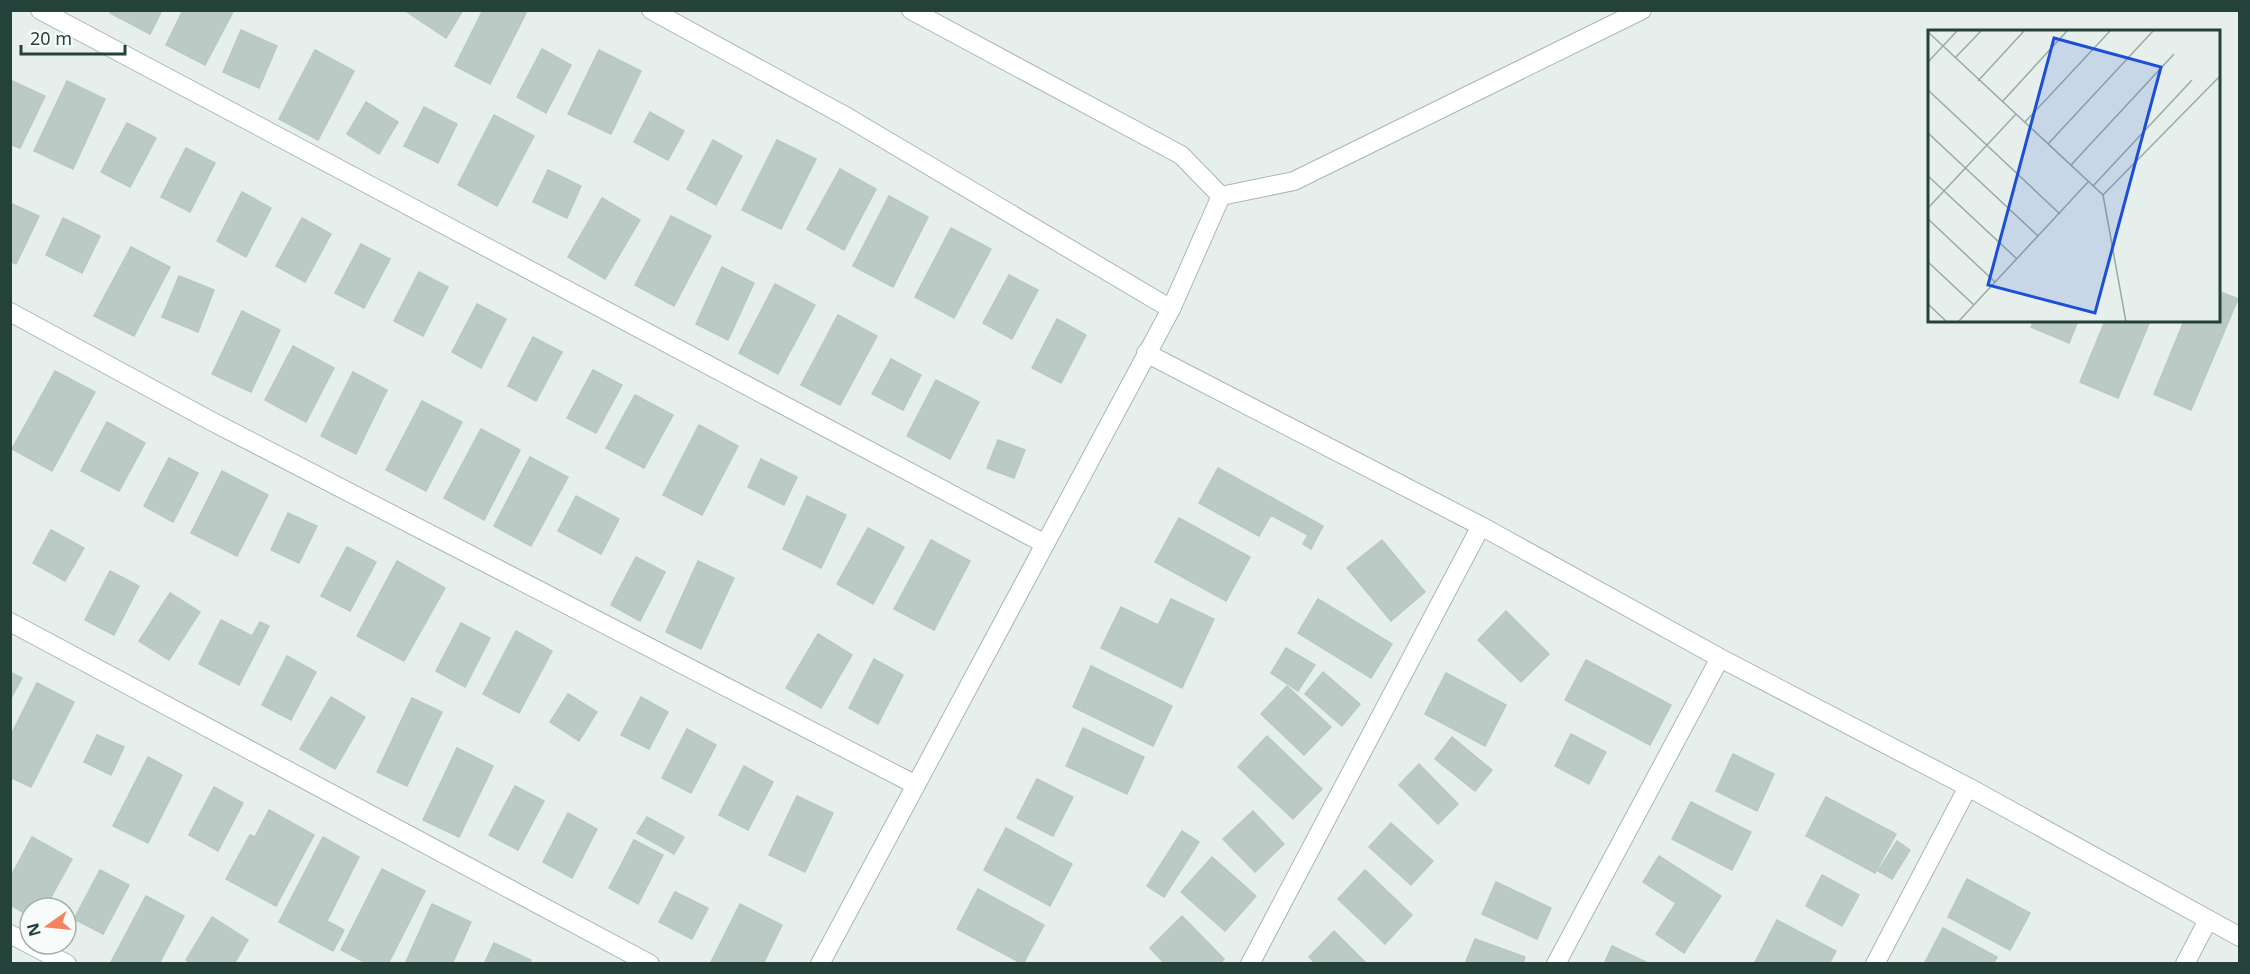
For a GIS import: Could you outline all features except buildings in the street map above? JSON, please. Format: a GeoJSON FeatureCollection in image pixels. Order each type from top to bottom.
{"type":"FeatureCollection","features":[{"type":"Feature","properties":{"kind":"street"},"geometry":{"type":"LineString","coordinates":[[40,10],[1045,544]]}},
{"type":"Feature","properties":{"kind":"street"},"geometry":{"type":"LineString","coordinates":[[651,10],[847,117],[1171,309]]}},
{"type":"Feature","properties":{"kind":"street"},"geometry":{"type":"LineString","coordinates":[[911,10],[1181,155],[1221,196]]}},
{"type":"Feature","properties":{"kind":"street"},"geometry":{"type":"LineString","coordinates":[[1221,196],[1294,181],[1642,10]]}},
{"type":"Feature","properties":{"kind":"street"},"geometry":{"type":"LineString","coordinates":[[820,963],[1171,309],[1221,196]]}},
{"type":"Feature","properties":{"kind":"street"},"geometry":{"type":"LineString","coordinates":[[10,312],[221,427],[916,785]]}},
{"type":"Feature","properties":{"kind":"street"},"geometry":{"type":"LineString","coordinates":[[1146,353],[1481,526],[1720,658],[1968,787],[2240,937]]}},
{"type":"Feature","properties":{"kind":"street"},"geometry":{"type":"LineString","coordinates":[[1250,963],[1481,526]]}},
{"type":"Feature","properties":{"kind":"street"},"geometry":{"type":"LineString","coordinates":[[10,622],[650,963]]}},
{"type":"Feature","properties":{"kind":"street"},"geometry":{"type":"LineString","coordinates":[[1556,963],[1720,658]]}},
{"type":"Feature","properties":{"kind":"street"},"geometry":{"type":"LineString","coordinates":[[1875,963],[1968,787]]}},
{"type":"Feature","properties":{"kind":"street"},"geometry":{"type":"LineString","coordinates":[[2185,963],[2208,920]]}},
{"type":"Feature","properties":{"kind":"street"},"geometry":{"type":"LineString","coordinates":[[10,934],[67,963]]}}]}
